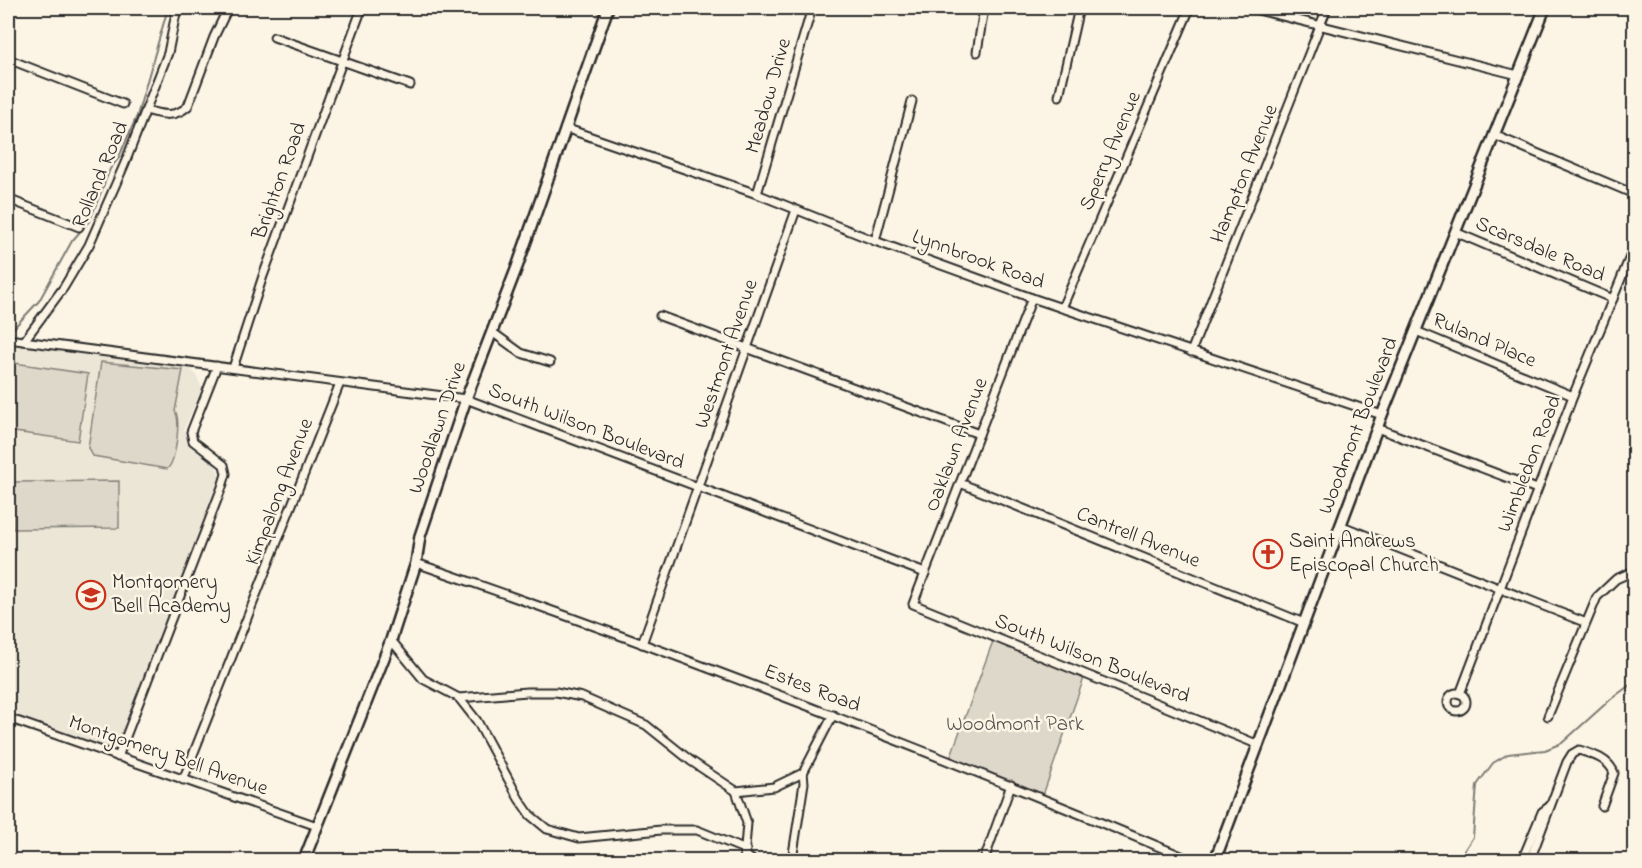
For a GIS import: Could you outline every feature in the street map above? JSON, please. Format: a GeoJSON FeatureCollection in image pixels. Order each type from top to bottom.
{"type":"FeatureCollection","features":[{"type":"Feature","properties":{"kind":"main road","name":"Woodlawn Drive"},"geometry":{"type":"LineString","coordinates":[[304,861],[391,640],[416,563],[420,536],[466,399],[608,8]]}},
{"type":"Feature","properties":{"kind":"main road","name":"Woodmont Boulevard"},"geometry":{"type":"LineString","coordinates":[[1215,861],[1382,415],[1545,8]]}},
{"type":"Feature","properties":{"kind":"street","name":"Rolland Road"},"geometry":{"type":"LineString","coordinates":[[24,341],[64,287],[89,245],[168,53],[177,8]]}},
{"type":"Feature","properties":{"kind":"street"},"geometry":{"type":"LineString","coordinates":[[146,110],[162,115],[179,114],[188,106],[214,37],[228,8]]}},
{"type":"Feature","properties":{"kind":"street","name":"Brighton Road"},"geometry":{"type":"LineString","coordinates":[[233,368],[340,62],[362,8]]}},
{"type":"Feature","properties":{"kind":"street","name":"Meadow Drive"},"geometry":{"type":"LineString","coordinates":[[757,194],[812,8]]}},
{"type":"Feature","properties":{"kind":"street"},"geometry":{"type":"LineString","coordinates":[[977,52],[984,8]]}},
{"type":"Feature","properties":{"kind":"street"},"geometry":{"type":"LineString","coordinates":[[1059,96],[1079,8]]}},
{"type":"Feature","properties":{"kind":"street","name":"Sperry Avenue"},"geometry":{"type":"LineString","coordinates":[[1062,308],[1190,8]]}},
{"type":"Feature","properties":{"kind":"street"},"geometry":{"type":"LineString","coordinates":[[1250,8],[1322,24],[1518,75]]}},
{"type":"Feature","properties":{"kind":"street","name":"Hampton Avenue"},"geometry":{"type":"LineString","coordinates":[[1191,352],[1327,8]]}},
{"type":"Feature","properties":{"kind":"street"},"geometry":{"type":"LineString","coordinates":[[274,37],[410,85]]}},
{"type":"Feature","properties":{"kind":"street"},"geometry":{"type":"LineString","coordinates":[[8,59],[123,104]]}},
{"type":"Feature","properties":{"kind":"street"},"geometry":{"type":"LineString","coordinates":[[875,241],[912,101]]}},
{"type":"Feature","properties":{"kind":"street","name":"Lynnbrook Road"},"geometry":{"type":"LineString","coordinates":[[565,128],[757,194],[875,241],[1032,298],[1382,415]]}},
{"type":"Feature","properties":{"kind":"street"},"geometry":{"type":"LineString","coordinates":[[1494,135],[1635,194]]}},
{"type":"Feature","properties":{"kind":"street"},"geometry":{"type":"LineString","coordinates":[[8,199],[79,227]]}},
{"type":"Feature","properties":{"kind":"street","name":"Westmont Avenue"},"geometry":{"type":"LineString","coordinates":[[642,644],[796,210]]}},
{"type":"Feature","properties":{"kind":"street","name":"Scarsdale Road"},"geometry":{"type":"LineString","coordinates":[[1455,232],[1613,299]]}},
{"type":"Feature","properties":{"kind":"street","name":"Wimbledon Road"},"geometry":{"type":"LineString","coordinates":[[1460,694],[1573,396],[1635,247]]}},
{"type":"Feature","properties":{"kind":"street","name":"Oaklawn Avenue"},"geometry":{"type":"LineString","coordinates":[[913,604],[1032,298]]}},
{"type":"Feature","properties":{"kind":"street"},"geometry":{"type":"LineString","coordinates":[[660,316],[979,434]]}},
{"type":"Feature","properties":{"kind":"street","name":"Ruland Place"},"geometry":{"type":"LineString","coordinates":[[1416,331],[1573,396]]}},
{"type":"Feature","properties":{"kind":"street"},"geometry":{"type":"LineString","coordinates":[[492,332],[521,353],[550,362]]}},
{"type":"Feature","properties":{"kind":"street","name":"South Wilson Boulevard"},"geometry":{"type":"LineString","coordinates":[[9,339],[466,399],[925,573]]}},
{"type":"Feature","properties":{"kind":"street"},"geometry":{"type":"LineString","coordinates":[[118,757],[226,474],[224,465],[193,441],[191,432],[217,366]]}},
{"type":"Feature","properties":{"kind":"street","name":"Kimpalong Avenue"},"geometry":{"type":"LineString","coordinates":[[183,780],[340,383]]}},
{"type":"Feature","properties":{"kind":"street"},"geometry":{"type":"LineString","coordinates":[[1377,428],[1537,489]]}},
{"type":"Feature","properties":{"kind":"street","name":"Cantrell Avenue"},"geometry":{"type":"LineString","coordinates":[[960,483],[1304,623]]}},
{"type":"Feature","properties":{"kind":"street"},"geometry":{"type":"LineString","coordinates":[[1340,525],[1584,622]]}},
{"type":"Feature","properties":{"kind":"street","name":"Estes Road"},"geometry":{"type":"LineString","coordinates":[[416,563],[833,715],[1011,785],[1191,861]]}},
{"type":"Feature","properties":{"kind":"street"},"geometry":{"type":"LineString","coordinates":[[1548,716],[1584,622],[1602,591],[1616,579],[1635,571]]}},
{"type":"Feature","properties":{"kind":"street","name":"South Wilson Boulevard"},"geometry":{"type":"LineString","coordinates":[[913,604],[1259,745]]}},
{"type":"Feature","properties":{"kind":"street"},"geometry":{"type":"LineString","coordinates":[[391,640],[423,679],[459,698],[477,721],[524,807],[547,829],[579,838],[661,830],[697,830],[752,861]]}},
{"type":"Feature","properties":{"kind":"street"},"geometry":{"type":"LineString","coordinates":[[459,698],[556,692],[582,697],[646,725],[691,761],[736,791],[747,823],[745,855]]}},
{"type":"Feature","properties":{"kind":"street"},"geometry":{"type":"LineString","coordinates":[[792,861],[804,783],[803,773],[833,715]]}},
{"type":"Feature","properties":{"kind":"street","name":"Montgomery Bell Avenue"},"geometry":{"type":"LineString","coordinates":[[8,718],[317,826]]}},
{"type":"Feature","properties":{"kind":"street"},"geometry":{"type":"LineString","coordinates":[[1530,861],[1542,812],[1550,806],[1567,762],[1572,754],[1579,750],[1598,757],[1613,768],[1614,773],[1602,806]]}},
{"type":"Feature","properties":{"kind":"street"},"geometry":{"type":"LineString","coordinates":[[736,791],[774,788],[803,773]]}},
{"type":"Feature","properties":{"kind":"street"},"geometry":{"type":"LineString","coordinates":[[984,861],[1011,785]]}},
{"type":"Feature","properties":{"kind":"street"},"geometry":{"type":"LineString","coordinates":[[1522,861],[1534,840]]}},
{"type":"Feature","properties":{"kind":"street"},"geometry":{"type":"LineString","coordinates":[[8,859],[13,861]]}},
{"type":"Feature","properties":{"kind":"shaded area","name":"Montgomery Bell Academy"},"geometry":{"type":"Polygon","coordinates":[[[8,345],[189,368],[195,373],[202,388],[184,429],[191,447],[214,462],[220,476],[114,752],[8,715],[8,345]]]}},
{"type":"Feature","properties":{"kind":"green space"},"geometry":{"type":"Polygon","coordinates":[[[8,362],[88,374],[78,441],[8,431],[8,362]]]}},
{"type":"Feature","properties":{"kind":"green space"},"geometry":{"type":"Polygon","coordinates":[[[101,362],[183,370],[175,411],[178,423],[177,441],[173,458],[167,469],[93,456],[88,448],[101,362]]]}},
{"type":"Feature","properties":{"kind":"green space"},"geometry":{"type":"Polygon","coordinates":[[[119,481],[119,528],[13,529],[12,482],[119,481]]]}},
{"type":"Feature","properties":{"kind":"green space","name":"Woodmont Park"},"geometry":{"type":"Polygon","coordinates":[[[993,641],[1084,678],[1043,795],[950,758],[993,641]]]}},
{"type":"Feature","properties":{"kind":"waterway"},"geometry":{"type":"LineString","coordinates":[[8,334],[39,301],[72,241],[90,220],[110,169],[118,159],[137,116],[168,8]]}},
{"type":"Feature","properties":{"kind":"waterway"},"geometry":{"type":"LineString","coordinates":[[1458,860],[1473,837],[1477,785],[1493,763],[1508,754],[1545,750],[1562,743],[1611,699],[1634,682]]}},
{"type":"Feature","properties":{"kind":"place","name":"Saint Andrews Episcopal Church"},"geometry":{"type":"Point","coordinates":[1268,554]}},
{"type":"Feature","properties":{"kind":"place","name":"Montgomery Bell Academy"},"geometry":{"type":"Point","coordinates":[91,595]}}]}
